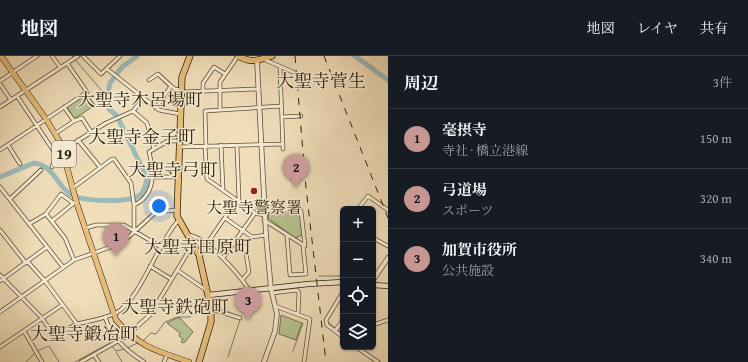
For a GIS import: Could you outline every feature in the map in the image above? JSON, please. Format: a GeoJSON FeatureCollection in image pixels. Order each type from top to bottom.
{"type":"FeatureCollection","features":[{"type":"Feature","properties":{"kind":"highway"},"geometry":{"type":"LineString","coordinates":[[190,56],[183,71],[181,91],[177,210],[178,221],[193,244],[202,265],[211,309],[211,322],[200,362]]}},
{"type":"Feature","properties":{"kind":"highway"},"geometry":{"type":"LineString","coordinates":[[238,56],[259,59],[272,56]]}},
{"type":"Feature","properties":{"kind":"main road","name":"19"},"geometry":{"type":"LineString","coordinates":[[1,56],[56,133],[64,151],[76,203],[94,252],[112,314],[128,334],[148,348],[189,362]]}},
{"type":"Feature","properties":{"kind":"main road"},"geometry":{"type":"LineString","coordinates":[[208,293],[249,290],[272,291],[308,284],[340,282]]}},
{"type":"Feature","properties":{"kind":"main road"},"geometry":{"type":"LineString","coordinates":[[376,285],[388,286]]}},
{"type":"Feature","properties":{"kind":"street"},"geometry":{"type":"LineString","coordinates":[[12,100],[0,83],[36,56]]}},
{"type":"Feature","properties":{"kind":"street"},"geometry":{"type":"LineString","coordinates":[[52,56],[60,68]]}},
{"type":"Feature","properties":{"kind":"street"},"geometry":{"type":"LineString","coordinates":[[0,107],[78,56]]}},
{"type":"Feature","properties":{"kind":"street"},"geometry":{"type":"LineString","coordinates":[[83,56],[100,74],[120,56]]}},
{"type":"Feature","properties":{"kind":"street"},"geometry":{"type":"LineString","coordinates":[[220,110],[220,82],[238,56]]}},
{"type":"Feature","properties":{"kind":"street"},"geometry":{"type":"LineString","coordinates":[[264,362],[275,331],[275,306],[264,220],[259,59],[292,72]]}},
{"type":"Feature","properties":{"kind":"street"},"geometry":{"type":"LineString","coordinates":[[0,144],[1,149],[87,92],[68,62]]}},
{"type":"Feature","properties":{"kind":"street"},"geometry":{"type":"LineString","coordinates":[[203,92],[203,83],[214,67],[225,74]]}},
{"type":"Feature","properties":{"kind":"street"},"geometry":{"type":"LineString","coordinates":[[280,68],[283,149]]}},
{"type":"Feature","properties":{"kind":"street"},"geometry":{"type":"LineString","coordinates":[[107,69],[156,108],[165,112],[181,114]]}},
{"type":"Feature","properties":{"kind":"street"},"geometry":{"type":"LineString","coordinates":[[149,80],[158,74],[175,89],[181,91],[203,92],[259,88]]}},
{"type":"Feature","properties":{"kind":"street"},"geometry":{"type":"LineString","coordinates":[[156,108],[171,86]]}},
{"type":"Feature","properties":{"kind":"street"},"geometry":{"type":"LineString","coordinates":[[17,96],[57,154]]}},
{"type":"Feature","properties":{"kind":"street"},"geometry":{"type":"LineString","coordinates":[[52,167],[57,154],[64,151],[90,132],[133,111],[143,99]]}},
{"type":"Feature","properties":{"kind":"street"},"geometry":{"type":"LineString","coordinates":[[281,106],[205,111],[206,178],[255,212],[264,213],[299,209],[301,211],[305,246],[303,246],[306,274],[290,275],[287,236]]}},
{"type":"Feature","properties":{"kind":"street"},"geometry":{"type":"LineString","coordinates":[[64,107],[74,121]]}},
{"type":"Feature","properties":{"kind":"street"},"geometry":{"type":"LineString","coordinates":[[133,111],[147,123],[154,149]]}},
{"type":"Feature","properties":{"kind":"street"},"geometry":{"type":"LineString","coordinates":[[282,116],[301,116]]}},
{"type":"Feature","properties":{"kind":"street"},"geometry":{"type":"LineString","coordinates":[[56,133],[74,121],[82,118],[90,132]]}},
{"type":"Feature","properties":{"kind":"street"},"geometry":{"type":"LineString","coordinates":[[78,140],[100,167]]}},
{"type":"Feature","properties":{"kind":"street"},"geometry":{"type":"LineString","coordinates":[[144,153],[149,152],[168,141],[179,144],[206,147],[283,144]]}},
{"type":"Feature","properties":{"kind":"street"},"geometry":{"type":"LineString","coordinates":[[8,145],[20,164]]}},
{"type":"Feature","properties":{"kind":"street"},"geometry":{"type":"LineString","coordinates":[[221,146],[223,190]]}},
{"type":"Feature","properties":{"kind":"street"},"geometry":{"type":"LineString","coordinates":[[206,245],[238,200],[237,146]]}},
{"type":"Feature","properties":{"kind":"street"},"geometry":{"type":"LineString","coordinates":[[134,204],[146,196],[153,177],[149,152]]}},
{"type":"Feature","properties":{"kind":"street"},"geometry":{"type":"LineString","coordinates":[[74,189],[112,159],[131,184],[134,204],[135,230]]}},
{"type":"Feature","properties":{"kind":"street"},"geometry":{"type":"LineString","coordinates":[[10,199],[41,170]]}},
{"type":"Feature","properties":{"kind":"street"},"geometry":{"type":"LineString","coordinates":[[153,177],[178,177]]}},
{"type":"Feature","properties":{"kind":"street"},"geometry":{"type":"LineString","coordinates":[[0,187],[63,267]]}},
{"type":"Feature","properties":{"kind":"street"},"geometry":{"type":"LineString","coordinates":[[29,224],[46,214],[61,194],[76,203],[52,221]]}},
{"type":"Feature","properties":{"kind":"street"},"geometry":{"type":"LineString","coordinates":[[360,206],[368,196],[388,210]]}},
{"type":"Feature","properties":{"kind":"street"},"geometry":{"type":"LineString","coordinates":[[0,312],[74,260],[122,243],[156,212],[177,210]]}},
{"type":"Feature","properties":{"kind":"street"},"geometry":{"type":"LineString","coordinates":[[223,258],[255,212]]}},
{"type":"Feature","properties":{"kind":"street"},"geometry":{"type":"LineString","coordinates":[[46,214],[65,238],[74,260]]}},
{"type":"Feature","properties":{"kind":"street"},"geometry":{"type":"LineString","coordinates":[[225,218],[252,237],[266,235]]}},
{"type":"Feature","properties":{"kind":"street"},"geometry":{"type":"LineString","coordinates":[[264,220],[303,246]]}},
{"type":"Feature","properties":{"kind":"street"},"geometry":{"type":"LineString","coordinates":[[0,275],[1,280],[22,297],[42,318],[50,330],[56,334],[76,324],[112,314],[128,302],[178,221]]}},
{"type":"Feature","properties":{"kind":"street"},"geometry":{"type":"LineString","coordinates":[[86,228],[96,225],[122,224],[135,230],[161,247]]}},
{"type":"Feature","properties":{"kind":"street"},"geometry":{"type":"LineString","coordinates":[[0,230],[27,263],[45,281],[76,324]]}},
{"type":"Feature","properties":{"kind":"street"},"geometry":{"type":"LineString","coordinates":[[186,234],[192,235],[223,258],[249,290]]}},
{"type":"Feature","properties":{"kind":"street"},"geometry":{"type":"LineString","coordinates":[[235,240],[245,247],[249,272],[242,280]]}},
{"type":"Feature","properties":{"kind":"street"},"geometry":{"type":"LineString","coordinates":[[376,240],[388,246]]}},
{"type":"Feature","properties":{"kind":"street"},"geometry":{"type":"LineString","coordinates":[[82,362],[128,334],[150,315],[193,244]]}},
{"type":"Feature","properties":{"kind":"street"},"geometry":{"type":"LineString","coordinates":[[1,280],[27,263],[47,247]]}},
{"type":"Feature","properties":{"kind":"street"},"geometry":{"type":"LineString","coordinates":[[374,278],[388,258]]}},
{"type":"Feature","properties":{"kind":"street"},"geometry":{"type":"LineString","coordinates":[[150,266],[171,279]]}},
{"type":"Feature","properties":{"kind":"street"},"geometry":{"type":"LineString","coordinates":[[177,270],[208,293]]}},
{"type":"Feature","properties":{"kind":"street"},"geometry":{"type":"LineString","coordinates":[[272,291],[298,291],[298,314]]}},
{"type":"Feature","properties":{"kind":"street"},"geometry":{"type":"LineString","coordinates":[[340,297],[326,320],[327,325],[340,334]]}},
{"type":"Feature","properties":{"kind":"street"},"geometry":{"type":"LineString","coordinates":[[0,347],[62,305]]}},
{"type":"Feature","properties":{"kind":"street"},"geometry":{"type":"LineString","coordinates":[[275,306],[308,318],[310,322],[304,362]]}},
{"type":"Feature","properties":{"kind":"street"},"geometry":{"type":"LineString","coordinates":[[211,309],[240,318]]}},
{"type":"Feature","properties":{"kind":"street"},"geometry":{"type":"LineString","coordinates":[[104,317],[109,330],[127,351],[144,362]]}},
{"type":"Feature","properties":{"kind":"street"},"geometry":{"type":"LineString","coordinates":[[376,324],[388,320]]}},
{"type":"Feature","properties":{"kind":"street"},"geometry":{"type":"LineString","coordinates":[[335,330],[340,324]]}},
{"type":"Feature","properties":{"kind":"street"},"geometry":{"type":"LineString","coordinates":[[24,331],[42,362]]}},
{"type":"Feature","properties":{"kind":"street"},"geometry":{"type":"LineString","coordinates":[[360,350],[378,362]]}},
{"type":"Feature","properties":{"kind":"street"},"geometry":{"type":"LineString","coordinates":[[164,362],[167,354]]}},
{"type":"Feature","properties":{"kind":"street"},"geometry":{"type":"LineString","coordinates":[[94,355],[99,362]]}},
{"type":"Feature","properties":{"kind":"green space"},"geometry":{"type":"Polygon","coordinates":[[[87,94],[95,105],[74,119],[67,107],[87,94]]]}},
{"type":"Feature","properties":{"kind":"green space"},"geometry":{"type":"Polygon","coordinates":[[[269,213],[300,213],[302,235],[295,238],[268,218],[269,213]]]}},
{"type":"Feature","properties":{"kind":"green space"},"geometry":{"type":"Polygon","coordinates":[[[281,315],[302,323],[296,340],[279,334],[281,315]]]}},
{"type":"Feature","properties":{"kind":"green space"},"geometry":{"type":"Polygon","coordinates":[[[180,318],[193,332],[184,343],[181,342],[183,339],[179,336],[180,333],[167,323],[180,318]]]}},
{"type":"Feature","properties":{"kind":"waterway"},"geometry":{"type":"LineString","coordinates":[[72,56],[103,92],[108,95]]}},
{"type":"Feature","properties":{"kind":"waterway"},"geometry":{"type":"LineString","coordinates":[[0,177],[34,163],[41,165],[50,171],[65,190],[76,197],[95,200],[116,200],[134,198],[140,195],[146,185],[147,178],[117,116],[109,109],[106,103],[110,83],[122,67],[137,56]]}},
{"type":"Feature","properties":{"kind":"waterway"},"geometry":{"type":"LineString","coordinates":[[355,56],[388,80]]}},
{"type":"Feature","properties":{"kind":"waterway"},"geometry":{"type":"LineString","coordinates":[[319,276],[340,276]]}},
{"type":"Feature","properties":{"kind":"waterway"},"geometry":{"type":"LineString","coordinates":[[143,341],[151,333],[156,334],[165,322],[177,317],[190,317],[206,302]]}},
{"type":"Feature","properties":{"kind":"waterway"},"geometry":{"type":"LineString","coordinates":[[215,307],[233,314]]}},
{"type":"Feature","properties":{"kind":"waterway"},"geometry":{"type":"LineString","coordinates":[[228,357],[241,317]]}},
{"type":"Feature","properties":{"kind":"waterway"},"geometry":{"type":"LineString","coordinates":[[293,351],[303,323]]}},
{"type":"Feature","properties":{"kind":"waterway"},"geometry":{"type":"LineString","coordinates":[[329,323],[340,332]]}},
{"type":"Feature","properties":{"kind":"waterway"},"geometry":{"type":"LineString","coordinates":[[75,362],[110,343]]}},
{"type":"Feature","properties":{"kind":"waterway"},"geometry":{"type":"LineString","coordinates":[[127,348],[138,343]]}},
{"type":"Feature","properties":{"kind":"waterway"},"geometry":{"type":"LineString","coordinates":[[37,351],[49,346],[59,362]]}},
{"type":"Feature","properties":{"kind":"waterway"},"geometry":{"type":"LineString","coordinates":[[112,346],[116,351],[124,349]]}},
{"type":"Feature","properties":{"kind":"waterway"},"geometry":{"type":"LineString","coordinates":[[363,350],[381,362]]}},
{"type":"Feature","properties":{"kind":"waterway"},"geometry":{"type":"LineString","coordinates":[[116,352],[122,362]]}},
{"type":"Feature","properties":{"kind":"waterway"},"geometry":{"type":"LineString","coordinates":[[26,362],[35,353]]}},
{"type":"Feature","properties":{"kind":"railway"},"geometry":{"type":"LineString","coordinates":[[295,56],[306,188],[326,362]]}},
{"type":"Feature","properties":{"kind":"railway"},"geometry":{"type":"LineString","coordinates":[[324,56],[388,218]]}},
{"type":"Feature","properties":{"kind":"place","name":"弓道場"},"geometry":{"type":"Point","coordinates":[296,187]}},
{"type":"Feature","properties":{"kind":"place","name":"大聖寺警察署"},"geometry":{"type":"Point","coordinates":[254,191]}},
{"type":"Feature","properties":{"kind":"place","name":"毫摂寺"},"geometry":{"type":"Point","coordinates":[116,256]}},
{"type":"Feature","properties":{"kind":"place","name":"加賀市役所"},"geometry":{"type":"Point","coordinates":[248,320]}},
{"type":"Feature","properties":{"kind":"district","name":"大聖寺菅生"},"geometry":{"type":"Point","coordinates":[321,81]}},
{"type":"Feature","properties":{"kind":"district","name":"大聖寺木呂場町"},"geometry":{"type":"Point","coordinates":[140,100]}},
{"type":"Feature","properties":{"kind":"district","name":"大聖寺金子町"},"geometry":{"type":"Point","coordinates":[142,137]}},
{"type":"Feature","properties":{"kind":"district","name":"大聖寺弓町"},"geometry":{"type":"Point","coordinates":[173,170]}},
{"type":"Feature","properties":{"kind":"district","name":"大聖寺田原町"},"geometry":{"type":"Point","coordinates":[198,247]}},
{"type":"Feature","properties":{"kind":"district","name":"大聖寺鉄砲町"},"geometry":{"type":"Point","coordinates":[175,307]}},
{"type":"Feature","properties":{"kind":"district","name":"大聖寺鍛冶町"},"geometry":{"type":"Point","coordinates":[84,334]}}]}
